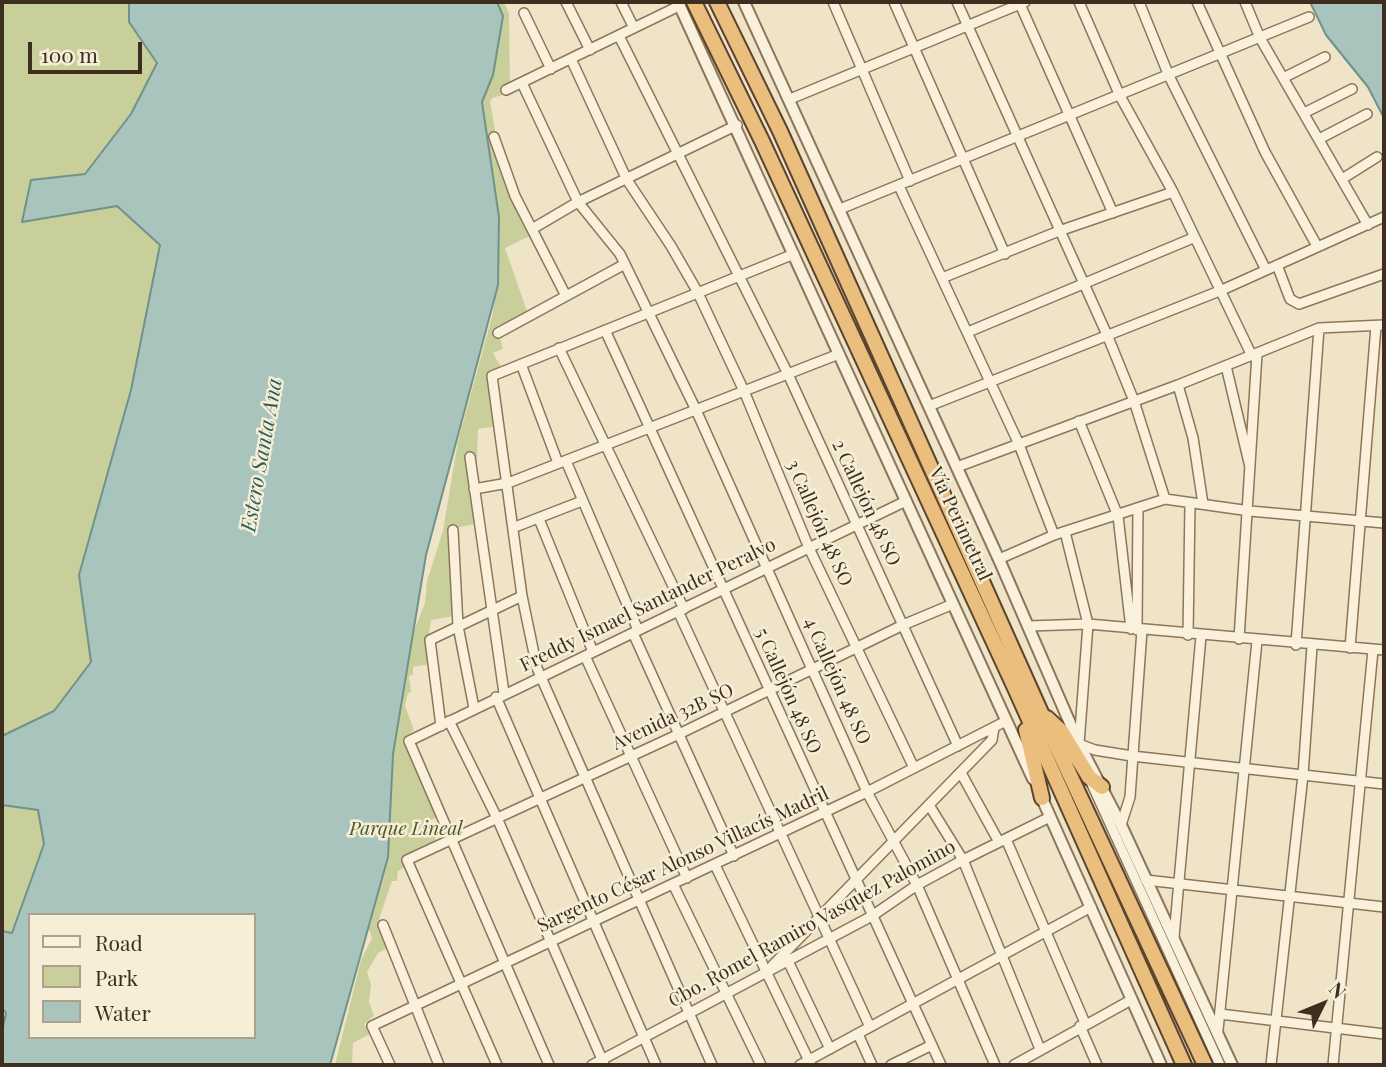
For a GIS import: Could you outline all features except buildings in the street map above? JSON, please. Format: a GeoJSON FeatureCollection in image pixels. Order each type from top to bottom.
{"type":"FeatureCollection","features":[{"type":"Feature","properties":{"kind":"highway","name":"Vía Perimetral"},"geometry":{"type":"LineString","coordinates":[[717,2],[780,131],[1042,715],[1205,1065]]}},
{"type":"Feature","properties":{"kind":"highway","name":"Vía Perimetral"},"geometry":{"type":"LineString","coordinates":[[683,3],[762,141],[1015,688],[1184,1065]]}},
{"type":"Feature","properties":{"kind":"highway"},"geometry":{"type":"LineString","coordinates":[[762,141],[780,131]]}},
{"type":"Feature","properties":{"kind":"highway"},"geometry":{"type":"LineString","coordinates":[[1015,688],[1042,798]]}},
{"type":"Feature","properties":{"kind":"highway"},"geometry":{"type":"LineString","coordinates":[[1042,715],[1061,731],[1089,777],[1102,787]]}},
{"type":"Feature","properties":{"kind":"street"},"geometry":{"type":"LineString","coordinates":[[566,2],[590,50]]}},
{"type":"Feature","properties":{"kind":"street"},"geometry":{"type":"LineString","coordinates":[[621,2],[634,28]]}},
{"type":"Feature","properties":{"kind":"street","name":"Vía Perimetral"},"geometry":{"type":"LineString","coordinates":[[744,2],[999,559],[1079,744],[1121,825],[1232,1065]]}},
{"type":"Feature","properties":{"kind":"street"},"geometry":{"type":"LineString","coordinates":[[833,2],[910,181]]}},
{"type":"Feature","properties":{"kind":"street"},"geometry":{"type":"LineString","coordinates":[[894,2],[1004,254]]}},
{"type":"Feature","properties":{"kind":"street"},"geometry":{"type":"LineString","coordinates":[[957,2],[1108,337],[1134,401],[1165,499]]}},
{"type":"Feature","properties":{"kind":"street"},"geometry":{"type":"LineString","coordinates":[[1079,2],[1120,96],[1173,192],[1255,355],[1250,511],[1239,639]]}},
{"type":"Feature","properties":{"kind":"street"},"geometry":{"type":"LineString","coordinates":[[1139,2],[1169,76],[1266,270]]}},
{"type":"Feature","properties":{"kind":"street"},"geometry":{"type":"LineString","coordinates":[[1197,2],[1265,152],[1317,246]]}},
{"type":"Feature","properties":{"kind":"street"},"geometry":{"type":"LineString","coordinates":[[1245,2],[1283,78],[1368,225]]}},
{"type":"Feature","properties":{"kind":"street"},"geometry":{"type":"LineString","coordinates":[[506,90],[683,3]]}},
{"type":"Feature","properties":{"kind":"street","name":"Vía Perimetral"},"geometry":{"type":"LineString","coordinates":[[683,3],[1161,1065]]}},
{"type":"Feature","properties":{"kind":"street"},"geometry":{"type":"LineString","coordinates":[[790,99],[1021,3],[1113,213]]}},
{"type":"Feature","properties":{"kind":"street"},"geometry":{"type":"LineString","coordinates":[[524,13],[551,69]]}},
{"type":"Feature","properties":{"kind":"street"},"geometry":{"type":"LineString","coordinates":[[840,209],[1309,17]]}},
{"type":"Feature","properties":{"kind":"street","name":"2 Callejón 48 SO"},"geometry":{"type":"LineString","coordinates":[[619,36],[789,374],[958,746]]}},
{"type":"Feature","properties":{"kind":"street"},"geometry":{"type":"LineString","coordinates":[[1283,78],[1325,57]]}},
{"type":"Feature","properties":{"kind":"street","name":"3 Callejón 48 SO"},"geometry":{"type":"LineString","coordinates":[[571,59],[627,180],[697,291],[744,391],[809,548],[914,768]]}},
{"type":"Feature","properties":{"kind":"street","name":"4 Callejón 48 SO"},"geometry":{"type":"LineString","coordinates":[[522,83],[578,202],[625,264],[649,311],[867,792],[917,885],[995,1065]]}},
{"type":"Feature","properties":{"kind":"street"},"geometry":{"type":"LineString","coordinates":[[1304,113],[1352,89]]}},
{"type":"Feature","properties":{"kind":"street"},"geometry":{"type":"LineString","coordinates":[[1319,139],[1367,114]]}},
{"type":"Feature","properties":{"kind":"street"},"geometry":{"type":"LineString","coordinates":[[532,229],[578,202],[737,125]]}},
{"type":"Feature","properties":{"kind":"street"},"geometry":{"type":"LineString","coordinates":[[494,137],[516,196],[566,296]]}},
{"type":"Feature","properties":{"kind":"street"},"geometry":{"type":"LineString","coordinates":[[1342,179],[1377,158]]}},
{"type":"Feature","properties":{"kind":"street"},"geometry":{"type":"LineString","coordinates":[[899,186],[1018,442],[1054,535]]}},
{"type":"Feature","properties":{"kind":"street"},"geometry":{"type":"LineString","coordinates":[[942,278],[1059,231],[1173,192]]}},
{"type":"Feature","properties":{"kind":"street"},"geometry":{"type":"LineString","coordinates":[[929,406],[1222,290],[1384,217]]}},
{"type":"Feature","properties":{"kind":"street"},"geometry":{"type":"LineString","coordinates":[[968,332],[1194,238]]}},
{"type":"Feature","properties":{"kind":"street"},"geometry":{"type":"LineString","coordinates":[[712,1065],[540,677],[522,596],[492,376],[794,254]]}},
{"type":"Feature","properties":{"kind":"street"},"geometry":{"type":"LineString","coordinates":[[498,333],[625,264]]}},
{"type":"Feature","properties":{"kind":"street"},"geometry":{"type":"LineString","coordinates":[[1277,265],[1290,299],[1299,304],[1384,274]]}},
{"type":"Feature","properties":{"kind":"street"},"geometry":{"type":"LineString","coordinates":[[957,467],[1018,442],[1178,385],[1319,328],[1380,326],[1350,648]]}},
{"type":"Feature","properties":{"kind":"street"},"geometry":{"type":"LineString","coordinates":[[1296,645],[1319,328]]}},
{"type":"Feature","properties":{"kind":"street","name":"5 Callejón 48 SO"},"geometry":{"type":"LineString","coordinates":[[605,330],[941,1065]]}},
{"type":"Feature","properties":{"kind":"street"},"geometry":{"type":"LineString","coordinates":[[559,348],[607,444],[778,835],[870,1027]]}},
{"type":"Feature","properties":{"kind":"street"},"geometry":{"type":"LineString","coordinates":[[474,489],[508,483],[839,354]]}},
{"type":"Feature","properties":{"kind":"street"},"geometry":{"type":"LineString","coordinates":[[522,364],[679,734],[734,856]]}},
{"type":"Feature","properties":{"kind":"street"},"geometry":{"type":"LineString","coordinates":[[1226,366],[1252,474]]}},
{"type":"Feature","properties":{"kind":"street"},"geometry":{"type":"LineString","coordinates":[[1178,385],[1193,438],[1203,505]]}},
{"type":"Feature","properties":{"kind":"street"},"geometry":{"type":"LineString","coordinates":[[1079,421],[1118,516],[1136,630]]}},
{"type":"Feature","properties":{"kind":"street"},"geometry":{"type":"LineString","coordinates":[[470,457],[500,695],[541,798],[656,1065]]}},
{"type":"Feature","properties":{"kind":"street"},"geometry":{"type":"LineString","coordinates":[[999,559],[1054,535],[1165,499],[1250,511],[1384,523]]}},
{"type":"Feature","properties":{"kind":"street"},"geometry":{"type":"LineString","coordinates":[[514,527],[582,501]]}},
{"type":"Feature","properties":{"kind":"street","name":"Freddy Ismael Santander Peralvo"},"geometry":{"type":"LineString","coordinates":[[449,840],[409,745],[412,739],[906,501]]}},
{"type":"Feature","properties":{"kind":"street"},"geometry":{"type":"LineString","coordinates":[[1188,635],[1190,503]]}},
{"type":"Feature","properties":{"kind":"street"},"geometry":{"type":"LineString","coordinates":[[1121,825],[1130,797],[1138,509]]}},
{"type":"Feature","properties":{"kind":"street"},"geometry":{"type":"LineString","coordinates":[[539,519],[589,654],[687,878]]}},
{"type":"Feature","properties":{"kind":"street"},"geometry":{"type":"LineString","coordinates":[[453,530],[458,626],[474,708]]}},
{"type":"Feature","properties":{"kind":"street"},"geometry":{"type":"LineString","coordinates":[[1065,532],[1087,624],[1079,744],[1095,750],[1132,756],[1384,783]]}},
{"type":"Feature","properties":{"kind":"street"},"geometry":{"type":"LineString","coordinates":[[522,596],[430,640],[445,723],[497,818],[603,1063]]}},
{"type":"Feature","properties":{"kind":"street","name":"Avenida 32B SO"},"geometry":{"type":"LineString","coordinates":[[461,985],[407,860],[679,734],[903,625],[953,604]]}},
{"type":"Feature","properties":{"kind":"street"},"geometry":{"type":"LineString","coordinates":[[1029,626],[1087,624],[1296,645],[1384,650]]}},
{"type":"Feature","properties":{"kind":"street"},"geometry":{"type":"LineString","coordinates":[[1173,939],[1201,636]]}},
{"type":"Feature","properties":{"kind":"street"},"geometry":{"type":"LineString","coordinates":[[1218,1030],[1257,641]]}},
{"type":"Feature","properties":{"kind":"street"},"geometry":{"type":"LineString","coordinates":[[1271,1065],[1303,775],[1312,646]]}},
{"type":"Feature","properties":{"kind":"street"},"geometry":{"type":"LineString","coordinates":[[1333,1065],[1373,650]]}},
{"type":"Feature","properties":{"kind":"street","name":"Sargento César Alonso Villacís Madril"},"geometry":{"type":"LineString","coordinates":[[390,1065],[372,1026],[824,813],[1006,721]]}},
{"type":"Feature","properties":{"kind":"street"},"geometry":{"type":"LineString","coordinates":[[765,973],[992,740],[994,727]]}},
{"type":"Feature","properties":{"kind":"street"},"geometry":{"type":"LineString","coordinates":[[961,773],[1002,841],[1045,932],[1097,1065]]}},
{"type":"Feature","properties":{"kind":"street"},"geometry":{"type":"LineString","coordinates":[[1089,777],[1220,1065]]}},
{"type":"Feature","properties":{"kind":"street"},"geometry":{"type":"LineString","coordinates":[[929,805],[963,860],[1040,1049]]}},
{"type":"Feature","properties":{"kind":"street","name":"Cbo. Romel Ramiro Vasquez Palomino"},"geometry":{"type":"LineString","coordinates":[[592,1065],[603,1063],[643,1038],[872,916],[917,885],[963,860],[1051,817]]}},
{"type":"Feature","properties":{"kind":"street"},"geometry":{"type":"LineString","coordinates":[[449,840],[506,963],[549,1065]]}},
{"type":"Feature","properties":{"kind":"street"},"geometry":{"type":"LineString","coordinates":[[715,865],[807,1064],[1091,907]]}},
{"type":"Feature","properties":{"kind":"street"},"geometry":{"type":"LineString","coordinates":[[1146,880],[1384,907]]}},
{"type":"Feature","properties":{"kind":"street"},"geometry":{"type":"LineString","coordinates":[[673,884],[761,1065]]}},
{"type":"Feature","properties":{"kind":"street"},"geometry":{"type":"LineString","coordinates":[[383,925],[439,1065]]}},
{"type":"Feature","properties":{"kind":"street"},"geometry":{"type":"LineString","coordinates":[[788,961],[830,1049]]}},
{"type":"Feature","properties":{"kind":"street"},"geometry":{"type":"LineString","coordinates":[[461,985],[497,1065]]}},
{"type":"Feature","properties":{"kind":"street"},"geometry":{"type":"LineString","coordinates":[[1014,1065],[1131,1000]]}},
{"type":"Feature","properties":{"kind":"street"},"geometry":{"type":"LineString","coordinates":[[1220,1014],[1275,1018],[1384,1034]]}},
{"type":"Feature","properties":{"kind":"street"},"geometry":{"type":"LineString","coordinates":[[858,1034],[872,1065]]}},
{"type":"Feature","properties":{"kind":"street"},"geometry":{"type":"LineString","coordinates":[[891,1065],[932,1045]]}},
{"type":"Feature","properties":{"kind":"street"},"geometry":{"type":"LineString","coordinates":[[1029,1055],[1034,1065]]}},
{"type":"Feature","properties":{"kind":"green space"},"geometry":{"type":"Polygon","coordinates":[[[2,2],[129,2],[129,22],[157,63],[131,114],[85,175],[31,180],[22,221],[117,206],[160,245],[131,390],[79,575],[91,662],[54,711],[2,736],[2,2]]]}},
{"type":"Feature","properties":{"kind":"green space","name":"Parque Lineal"},"geometry":{"type":"Polygon","coordinates":[[[487,2],[504,2],[509,13],[510,93],[492,98],[490,102],[496,135],[532,235],[505,248],[529,317],[499,334],[503,349],[493,353],[501,367],[491,376],[498,426],[478,429],[475,524],[455,528],[454,616],[431,620],[428,640],[430,664],[413,667],[413,675],[409,676],[411,692],[408,693],[405,706],[414,730],[406,736],[406,742],[437,817],[428,822],[436,840],[404,859],[407,866],[398,871],[397,881],[392,881],[379,919],[388,948],[378,953],[367,972],[371,984],[369,1002],[374,1016],[364,1024],[370,1034],[353,1043],[352,1065],[335,1065],[361,960],[372,938],[367,924],[409,644],[425,603],[427,581],[443,531],[458,441],[493,313],[495,287],[480,104],[487,2]]]}},
{"type":"Feature","properties":{"kind":"green space"},"geometry":{"type":"Polygon","coordinates":[[[2,805],[38,810],[44,844],[12,933],[2,931],[2,805]]]}},
{"type":"Feature","properties":{"kind":"water","name":"Estero Santa Ana"},"geometry":{"type":"Polygon","coordinates":[[[129,2],[497,2],[503,16],[493,75],[482,102],[499,217],[498,285],[426,555],[393,754],[388,857],[330,1065],[2,1065],[2,1031],[6,1013],[2,1008],[2,931],[12,933],[44,844],[38,810],[2,805],[2,736],[54,711],[91,662],[79,575],[131,390],[160,245],[117,206],[22,222],[31,180],[85,174],[131,114],[157,63],[129,22],[129,2]]]}},
{"type":"Feature","properties":{"kind":"water"},"geometry":{"type":"Polygon","coordinates":[[[1310,2],[1384,2],[1384,118],[1368,87],[1326,35],[1310,2]]]}}]}
